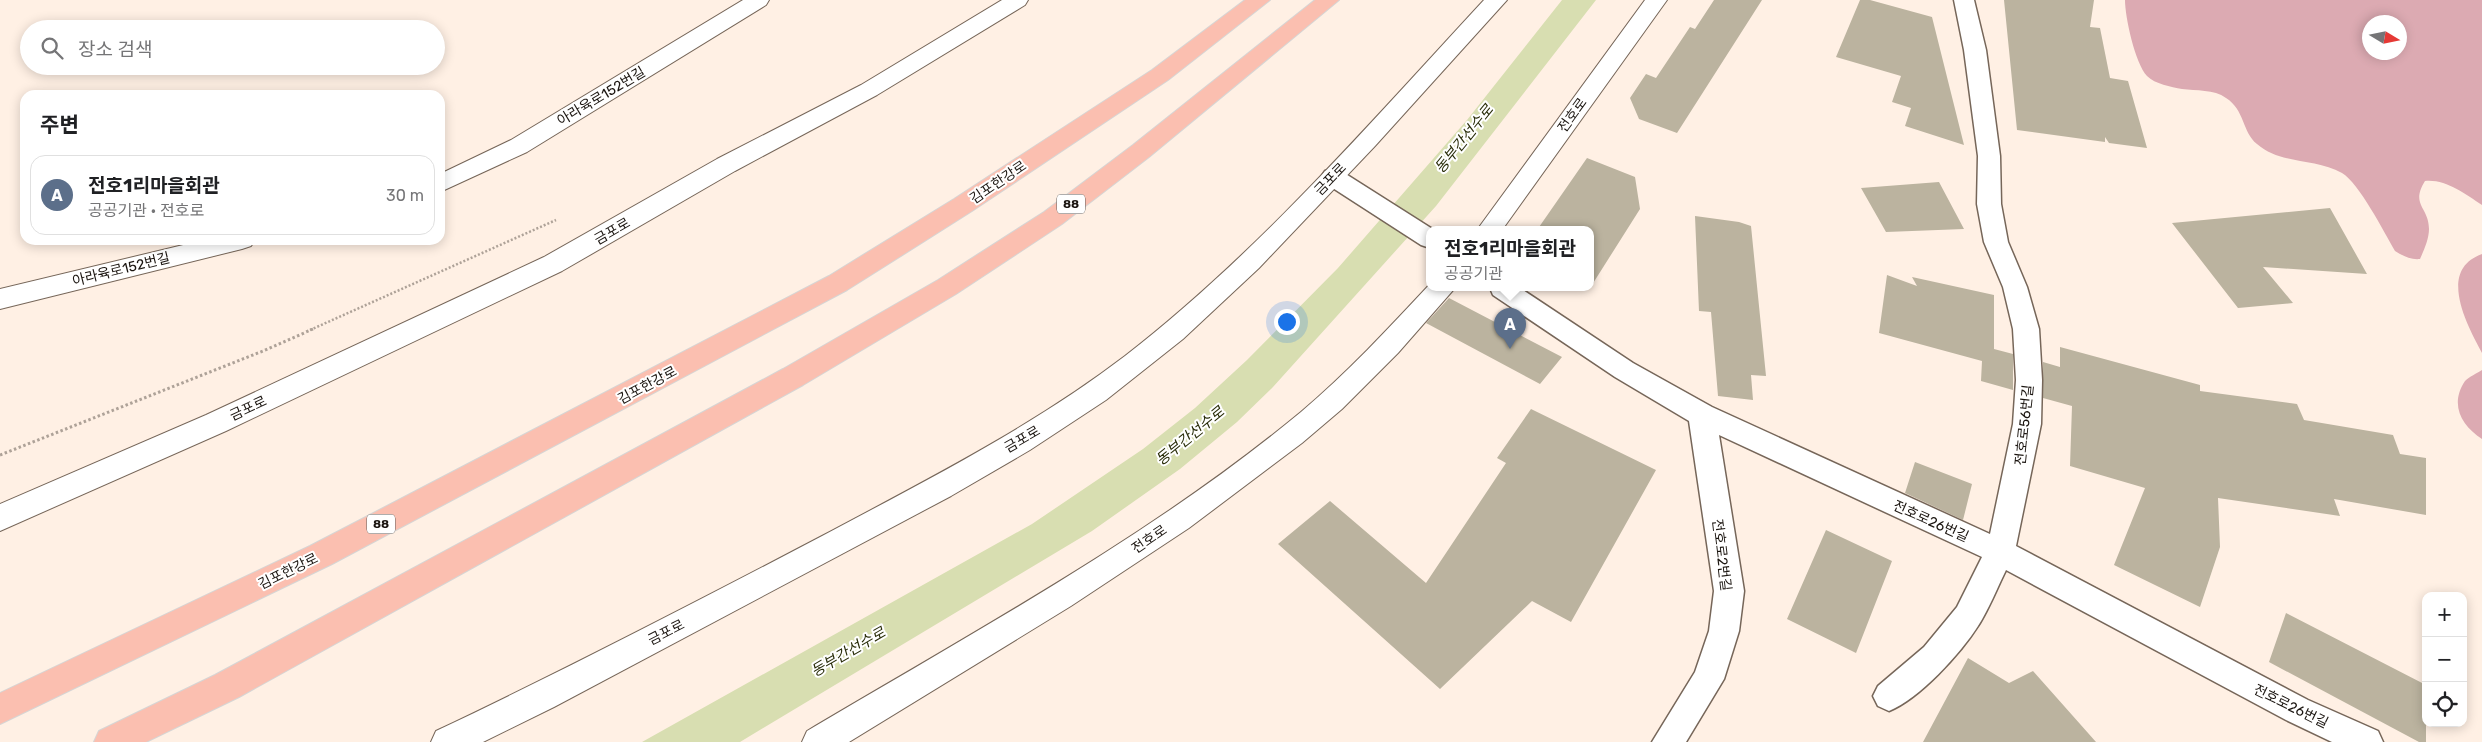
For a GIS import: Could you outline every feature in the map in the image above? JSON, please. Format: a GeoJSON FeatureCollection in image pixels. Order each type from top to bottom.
{"type":"FeatureCollection","features":[{"type":"Feature","properties":{"kind":"highway","name":"김포한강로"},"geometry":{"type":"LineString","coordinates":[[0,709],[322,555],[756,328],[838,283],[963,205],[1160,75],[1259,0]]}},
{"type":"Feature","properties":{"kind":"highway","name":"88"},"geometry":{"type":"LineString","coordinates":[[112,742],[227,686],[793,377],[947,287],[1053,218],[1141,151],[1328,0]]}},
{"type":"Feature","properties":{"kind":"street","name":"아라육로152번길"},"geometry":{"type":"LineString","coordinates":[[445,182],[519,146],[758,0]]}},
{"type":"Feature","properties":{"kind":"street","name":"금포로"},"geometry":{"type":"LineString","coordinates":[[0,518],[216,423],[553,264],[726,165],[869,90],[1017,0]]}},
{"type":"Feature","properties":{"kind":"street","name":"금포로"},"geometry":{"type":"LineString","coordinates":[[448,742],[505,715],[760,584],[917,500],[1060,416],[1132,365],[1237,275],[1333,177],[1496,0]]}},
{"type":"Feature","properties":{"kind":"street","name":"전호로"},"geometry":{"type":"LineString","coordinates":[[1492,226],[1656,0]]}},
{"type":"Feature","properties":{"kind":"street","name":"아라육로152번길"},"geometry":{"type":"LineString","coordinates":[[0,299],[221,245]]}},
{"type":"Feature","properties":{"kind":"street","name":"전호로"},"geometry":{"type":"LineString","coordinates":[[819,742],[1102,569],[1226,486],[1315,415],[1390,343],[1439,291]]}},
{"type":"Feature","properties":{"kind":"lane","name":"전호로56번길"},"geometry":{"type":"LineString","coordinates":[[1889,696],[1935,657],[1968,616],[2000,552],[2018,475],[2027,424],[2029,380],[2026,329],[2014,287],[1996,242],[1989,204],[1989,156],[1976,60],[1964,0]]}},
{"type":"Feature","properties":{"kind":"lane"},"geometry":{"type":"LineString","coordinates":[[1333,177],[1426,236]]}},
{"type":"Feature","properties":{"kind":"lane","name":"전호로26번길"},"geometry":{"type":"LineString","coordinates":[[1506,291],[1632,376],[1702,416],[2000,552],[2263,692],[2367,742]]}},
{"type":"Feature","properties":{"kind":"lane","name":"전호로2번길"},"geometry":{"type":"LineString","coordinates":[[1668,742],[1708,679],[1724,631],[1729,591],[1702,416]]}},
{"type":"Feature","properties":{"kind":"path"},"geometry":{"type":"LineString","coordinates":[[0,455],[263,351],[565,216]]}},
{"type":"Feature","properties":{"kind":"shaded area"},"geometry":{"type":"Polygon","coordinates":[[[2125,0],[2482,0],[2482,205],[2448,185],[2440,182],[2425,181],[2419,196],[2428,222],[2429,233],[2426,244],[2420,259],[2401,255],[2395,251],[2371,209],[2349,178],[2332,168],[2287,158],[2266,151],[2252,139],[2237,109],[2221,95],[2182,89],[2154,81],[2147,76],[2138,61],[2129,28],[2125,0]]]}},
{"type":"Feature","properties":{"kind":"shaded area"},"geometry":{"type":"Polygon","coordinates":[[[2482,254],[2482,353],[2464,314],[2458,285],[2461,272],[2468,262],[2482,254]]]}},
{"type":"Feature","properties":{"kind":"shaded area"},"geometry":{"type":"Polygon","coordinates":[[[2482,370],[2482,439],[2464,421],[2460,414],[2458,398],[2465,381],[2482,370]]]}},
{"type":"Feature","properties":{"kind":"water","name":"동부간선수로"},"geometry":{"type":"Polygon","coordinates":[[[1562,0],[1596,0],[1436,206],[1273,387],[1237,422],[1180,469],[1092,531],[740,742],[642,742],[1032,524],[1143,449],[1195,408],[1247,360],[1338,268],[1467,120],[1562,0]]]}},
{"type":"Feature","properties":{"kind":"building"},"geometry":{"type":"Polygon","coordinates":[[[1714,0],[1762,0],[1677,133],[1639,119],[1630,98],[1646,74],[1656,78],[1690,27],[1695,29],[1714,0]]]}},
{"type":"Feature","properties":{"kind":"building"},"geometry":{"type":"Polygon","coordinates":[[[1860,0],[1870,0],[1932,17],[1964,145],[1905,126],[1911,108],[1892,102],[1901,76],[1836,57],[1860,0]]]}},
{"type":"Feature","properties":{"kind":"building"},"geometry":{"type":"Polygon","coordinates":[[[2004,0],[2094,0],[2090,27],[2100,28],[2110,78],[2128,81],[2147,148],[2109,143],[2105,137],[2105,142],[2017,130],[2004,0]]]}},
{"type":"Feature","properties":{"kind":"building"},"geometry":{"type":"Polygon","coordinates":[[[1587,158],[1635,177],[1640,209],[1594,282],[1594,226],[1540,226],[1587,158]]]}},
{"type":"Feature","properties":{"kind":"building"},"geometry":{"type":"Polygon","coordinates":[[[1939,182],[1964,229],[1886,232],[1861,188],[1939,182]]]}},
{"type":"Feature","properties":{"kind":"building"},"geometry":{"type":"Polygon","coordinates":[[[2330,208],[2367,274],[2263,267],[2293,303],[2238,308],[2172,223],[2330,208]]]}},
{"type":"Feature","properties":{"kind":"building"},"geometry":{"type":"Polygon","coordinates":[[[1695,216],[1739,222],[1751,226],[1766,376],[1751,375],[1753,400],[1718,396],[1711,312],[1699,311],[1695,216]]]}},
{"type":"Feature","properties":{"kind":"building"},"geometry":{"type":"Polygon","coordinates":[[[1887,275],[1917,286],[1912,277],[1994,295],[1994,349],[2013,354],[2013,390],[1981,381],[1982,361],[1879,333],[1887,275]]]}},
{"type":"Feature","properties":{"kind":"building"},"geometry":{"type":"Polygon","coordinates":[[[1449,298],[1562,357],[1540,384],[1426,323],[1449,298]]]}},
{"type":"Feature","properties":{"kind":"building"},"geometry":{"type":"Polygon","coordinates":[[[2060,347],[2200,385],[2200,391],[2297,404],[2304,420],[2393,435],[2400,454],[2426,458],[2426,515],[2334,499],[2340,516],[2218,498],[2220,547],[2200,607],[2114,565],[2145,488],[2070,466],[2072,406],[2043,398],[2043,362],[2060,367],[2060,347]]]}},
{"type":"Feature","properties":{"kind":"building"},"geometry":{"type":"Polygon","coordinates":[[[1531,409],[1656,470],[1571,622],[1532,601],[1440,689],[1278,544],[1330,501],[1426,583],[1506,463],[1497,458],[1531,409]]]}},
{"type":"Feature","properties":{"kind":"building"},"geometry":{"type":"Polygon","coordinates":[[[1915,462],[1972,484],[1963,520],[1905,493],[1915,462]]]}},
{"type":"Feature","properties":{"kind":"building"},"geometry":{"type":"Polygon","coordinates":[[[1826,530],[1892,561],[1856,653],[1787,619],[1826,530]]]}},
{"type":"Feature","properties":{"kind":"building"},"geometry":{"type":"Polygon","coordinates":[[[2286,613],[2422,683],[2422,727],[2426,727],[2426,742],[2419,742],[2269,662],[2286,613]]]}},
{"type":"Feature","properties":{"kind":"building"},"geometry":{"type":"Polygon","coordinates":[[[1968,658],[2009,683],[2033,671],[2096,742],[1923,742],[1968,658]]]}},
{"type":"Feature","properties":{"kind":"place","name":"전호1리마을회관"},"geometry":{"type":"Point","coordinates":[1510,349]}}]}
